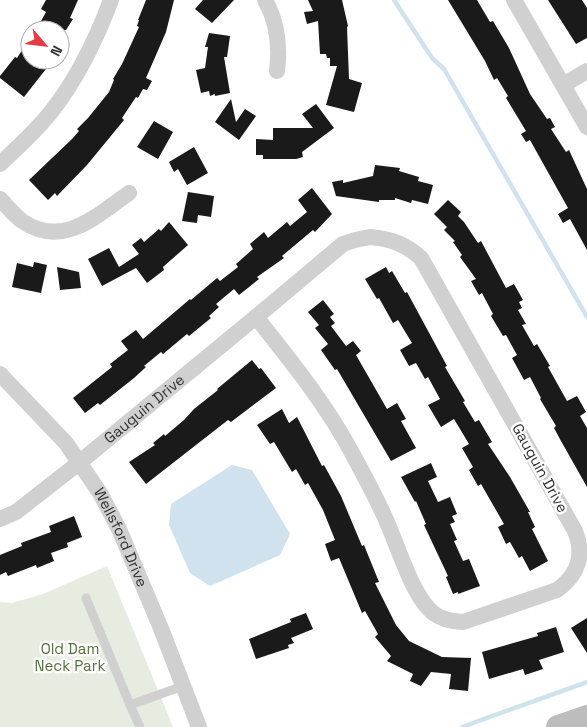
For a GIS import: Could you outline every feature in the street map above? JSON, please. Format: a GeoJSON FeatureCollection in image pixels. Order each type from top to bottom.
{"type":"FeatureCollection","features":[{"type":"Feature","properties":{"kind":"street"},"geometry":{"type":"LineString","coordinates":[[0,164],[45,119],[69,87],[86,59],[102,24],[110,0]]}},
{"type":"Feature","properties":{"kind":"street"},"geometry":{"type":"LineString","coordinates":[[265,0],[274,23],[278,43],[277,70]]}},
{"type":"Feature","properties":{"kind":"street"},"geometry":{"type":"LineString","coordinates":[[514,0],[587,127]]}},
{"type":"Feature","properties":{"kind":"street"},"geometry":{"type":"LineString","coordinates":[[563,85],[587,71]]}},
{"type":"Feature","properties":{"kind":"street"},"geometry":{"type":"LineString","coordinates":[[0,199],[21,220],[34,227],[60,232],[71,230],[89,221],[129,193]]}},
{"type":"Feature","properties":{"kind":"street","name":"Gauguin Drive"},"geometry":{"type":"LineString","coordinates":[[0,519],[16,512],[80,462],[343,244],[370,237],[386,238],[410,248],[421,258],[576,531],[580,549],[580,561],[574,574],[557,590],[463,622],[439,617],[429,610],[417,591],[389,527],[351,452],[309,386],[256,317]]}},
{"type":"Feature","properties":{"kind":"street","name":"Wellsford Drive"},"geometry":{"type":"LineString","coordinates":[[0,374],[66,443],[100,493],[119,529],[160,626],[199,727]]}},
{"type":"Feature","properties":{"kind":"street"},"geometry":{"type":"LineString","coordinates":[[558,727],[587,717]]}},
{"type":"Feature","properties":{"kind":"lane"},"geometry":{"type":"LineString","coordinates":[[86,598],[140,727]]}},
{"type":"Feature","properties":{"kind":"lane"},"geometry":{"type":"LineString","coordinates":[[130,704],[183,686]]}},
{"type":"Feature","properties":{"kind":"green space","name":"Old Dam Neck Park"},"geometry":{"type":"Polygon","coordinates":[[[107,566],[173,727],[0,727],[0,602],[12,603],[43,594],[107,566]]]}},
{"type":"Feature","properties":{"kind":"water"},"geometry":{"type":"Polygon","coordinates":[[[232,465],[252,470],[290,534],[280,555],[210,586],[190,573],[169,525],[171,504],[232,465]]]}},
{"type":"Feature","properties":{"kind":"building"},"geometry":{"type":"Polygon","coordinates":[[[46,0],[78,0],[70,18],[73,19],[70,24],[70,20],[42,20],[46,12],[41,9],[46,0]]]}},
{"type":"Feature","properties":{"kind":"building"},"geometry":{"type":"Polygon","coordinates":[[[146,0],[174,0],[166,32],[146,78],[152,81],[147,90],[143,89],[138,98],[136,97],[122,118],[124,120],[87,165],[57,196],[55,193],[48,200],[29,180],[72,139],[79,131],[77,129],[109,92],[113,79],[139,27],[137,26],[138,20],[146,0]]]}},
{"type":"Feature","properties":{"kind":"building"},"geometry":{"type":"Polygon","coordinates":[[[203,0],[234,0],[212,23],[195,9],[203,0]]]}},
{"type":"Feature","properties":{"kind":"building"},"geometry":{"type":"Polygon","coordinates":[[[308,0],[342,0],[348,26],[349,79],[362,83],[354,112],[326,105],[337,66],[330,66],[330,58],[327,58],[326,54],[320,54],[318,21],[307,24],[304,12],[313,11],[308,0]]]}},
{"type":"Feature","properties":{"kind":"building"},"geometry":{"type":"Polygon","coordinates":[[[448,0],[477,0],[490,22],[493,21],[509,48],[530,94],[547,119],[550,118],[555,127],[551,129],[566,152],[569,150],[587,189],[587,250],[570,219],[563,223],[558,214],[568,208],[530,140],[526,142],[521,134],[526,131],[506,98],[508,96],[497,78],[494,80],[485,61],[448,0]]]}},
{"type":"Feature","properties":{"kind":"building"},"geometry":{"type":"Polygon","coordinates":[[[548,0],[582,0],[587,8],[587,38],[576,44],[548,0]]]}},
{"type":"Feature","properties":{"kind":"building"},"geometry":{"type":"Polygon","coordinates":[[[209,33],[230,36],[227,57],[224,57],[230,93],[210,96],[209,91],[201,93],[196,70],[205,68],[208,47],[205,47],[209,33]]]}},
{"type":"Feature","properties":{"kind":"building"},"geometry":{"type":"Polygon","coordinates":[[[20,53],[20,70],[45,70],[24,97],[0,78],[15,57],[17,58],[20,53]]]}},
{"type":"Feature","properties":{"kind":"building"},"geometry":{"type":"Polygon","coordinates":[[[231,99],[236,122],[245,109],[256,116],[239,140],[215,122],[231,99]]]}},
{"type":"Feature","properties":{"kind":"building"},"geometry":{"type":"Polygon","coordinates":[[[316,104],[334,128],[302,152],[303,157],[296,159],[263,159],[263,155],[256,155],[256,139],[273,140],[273,128],[313,128],[302,114],[316,104]]]}},
{"type":"Feature","properties":{"kind":"building"},"geometry":{"type":"Polygon","coordinates":[[[154,121],[173,132],[158,159],[137,147],[154,121]]]}},
{"type":"Feature","properties":{"kind":"building"},"geometry":{"type":"Polygon","coordinates":[[[194,147],[208,173],[187,185],[178,169],[174,172],[169,162],[194,147]]]}},
{"type":"Feature","properties":{"kind":"building"},"geometry":{"type":"Polygon","coordinates":[[[375,165],[400,168],[399,171],[419,177],[418,181],[433,185],[428,204],[412,200],[411,203],[395,198],[395,200],[379,200],[379,202],[336,196],[332,182],[343,180],[343,183],[373,176],[375,165]]]}},
{"type":"Feature","properties":{"kind":"building"},"geometry":{"type":"Polygon","coordinates":[[[312,188],[332,214],[315,232],[313,230],[282,256],[284,258],[257,277],[259,279],[239,295],[234,289],[216,304],[219,307],[209,316],[211,318],[189,336],[187,334],[163,354],[161,352],[144,366],[146,367],[134,378],[100,405],[98,403],[85,413],[73,398],[112,367],[110,364],[128,350],[121,341],[136,330],[143,339],[217,278],[220,281],[238,267],[236,264],[253,249],[250,244],[264,232],[268,238],[287,222],[290,226],[307,212],[298,200],[312,188]]]}},
{"type":"Feature","properties":{"kind":"building"},"geometry":{"type":"Polygon","coordinates":[[[188,192],[214,196],[211,217],[198,215],[197,223],[182,221],[188,192]]]}},
{"type":"Feature","properties":{"kind":"building"},"geometry":{"type":"Polygon","coordinates":[[[448,200],[461,212],[458,216],[478,243],[481,241],[506,288],[514,284],[523,300],[519,302],[522,308],[518,310],[526,324],[522,325],[534,346],[537,344],[567,401],[577,396],[586,412],[580,416],[587,428],[587,487],[554,428],[556,426],[530,377],[524,380],[512,358],[517,355],[506,335],[503,336],[491,316],[493,314],[482,293],[479,295],[471,281],[476,279],[460,257],[462,255],[453,242],[455,241],[444,230],[447,227],[434,214],[448,200]]]}},
{"type":"Feature","properties":{"kind":"building"},"geometry":{"type":"Polygon","coordinates":[[[169,222],[188,245],[163,267],[164,270],[147,283],[136,268],[102,286],[88,259],[109,248],[119,267],[139,254],[132,245],[141,238],[144,242],[159,229],[161,231],[169,222]]]}},
{"type":"Feature","properties":{"kind":"building"},"geometry":{"type":"Polygon","coordinates":[[[34,262],[47,265],[41,293],[12,287],[17,263],[33,267],[34,262]]]}},
{"type":"Feature","properties":{"kind":"building"},"geometry":{"type":"Polygon","coordinates":[[[57,267],[79,272],[81,288],[60,290],[57,267]]]}},
{"type":"Feature","properties":{"kind":"building"},"geometry":{"type":"Polygon","coordinates":[[[386,267],[389,273],[392,271],[405,293],[407,292],[447,366],[445,367],[465,401],[463,402],[475,422],[479,420],[492,442],[488,444],[530,512],[528,512],[535,527],[532,529],[548,561],[530,571],[522,556],[519,558],[510,542],[506,544],[498,527],[504,524],[481,484],[478,486],[469,470],[473,467],[462,448],[469,444],[454,419],[441,427],[428,405],[440,399],[428,377],[425,379],[416,363],[409,366],[400,350],[412,343],[398,320],[393,323],[379,298],[377,299],[365,279],[386,267]]]}},
{"type":"Feature","properties":{"kind":"building"},"geometry":{"type":"Polygon","coordinates":[[[323,300],[334,314],[330,317],[335,323],[331,326],[346,346],[353,341],[361,351],[356,355],[387,409],[397,403],[406,419],[401,421],[416,448],[391,461],[337,369],[335,370],[321,350],[328,344],[315,328],[319,325],[308,312],[323,300]]]}},
{"type":"Feature","properties":{"kind":"building"},"geometry":{"type":"Polygon","coordinates":[[[252,360],[259,369],[261,368],[276,388],[231,422],[228,420],[146,484],[129,462],[155,445],[153,443],[164,434],[165,436],[252,360]]]}},
{"type":"Feature","properties":{"kind":"building"},"geometry":{"type":"Polygon","coordinates":[[[282,409],[289,423],[297,417],[322,466],[324,465],[341,496],[379,582],[375,583],[396,625],[409,641],[442,657],[471,658],[468,691],[449,689],[451,674],[431,672],[421,686],[410,681],[413,674],[387,661],[391,656],[375,637],[378,634],[365,611],[362,613],[339,558],[331,561],[325,544],[335,540],[323,510],[308,483],[305,485],[296,469],[292,472],[274,442],[270,444],[257,425],[282,409]]]}},
{"type":"Feature","properties":{"kind":"building"},"geometry":{"type":"Polygon","coordinates":[[[431,463],[437,477],[428,481],[438,502],[450,497],[457,514],[452,516],[455,522],[450,524],[457,540],[454,541],[463,561],[469,559],[480,586],[458,594],[458,592],[453,594],[446,577],[448,576],[424,525],[426,524],[416,501],[401,477],[431,463]]]}},
{"type":"Feature","properties":{"kind":"building"},"geometry":{"type":"Polygon","coordinates":[[[74,516],[82,537],[67,543],[68,547],[51,553],[54,561],[37,568],[36,565],[8,576],[6,572],[0,575],[0,555],[22,546],[21,543],[51,532],[49,526],[74,516]]]}},
{"type":"Feature","properties":{"kind":"building"},"geometry":{"type":"Polygon","coordinates":[[[306,613],[313,629],[291,638],[294,643],[288,645],[289,648],[256,659],[249,639],[291,622],[290,619],[306,613]]]}},
{"type":"Feature","properties":{"kind":"building"},"geometry":{"type":"Polygon","coordinates":[[[587,618],[587,653],[571,628],[587,618]]]}},
{"type":"Feature","properties":{"kind":"building"},"geometry":{"type":"Polygon","coordinates":[[[556,627],[564,652],[539,660],[543,669],[525,675],[523,669],[489,679],[482,652],[538,636],[537,633],[556,627]]]}},
{"type":"Feature","properties":{"kind":"waterway"},"geometry":{"type":"LineString","coordinates":[[394,0],[432,58],[444,69],[587,317]]}},
{"type":"Feature","properties":{"kind":"waterway"},"geometry":{"type":"LineString","coordinates":[[462,727],[587,682]]}}]}
